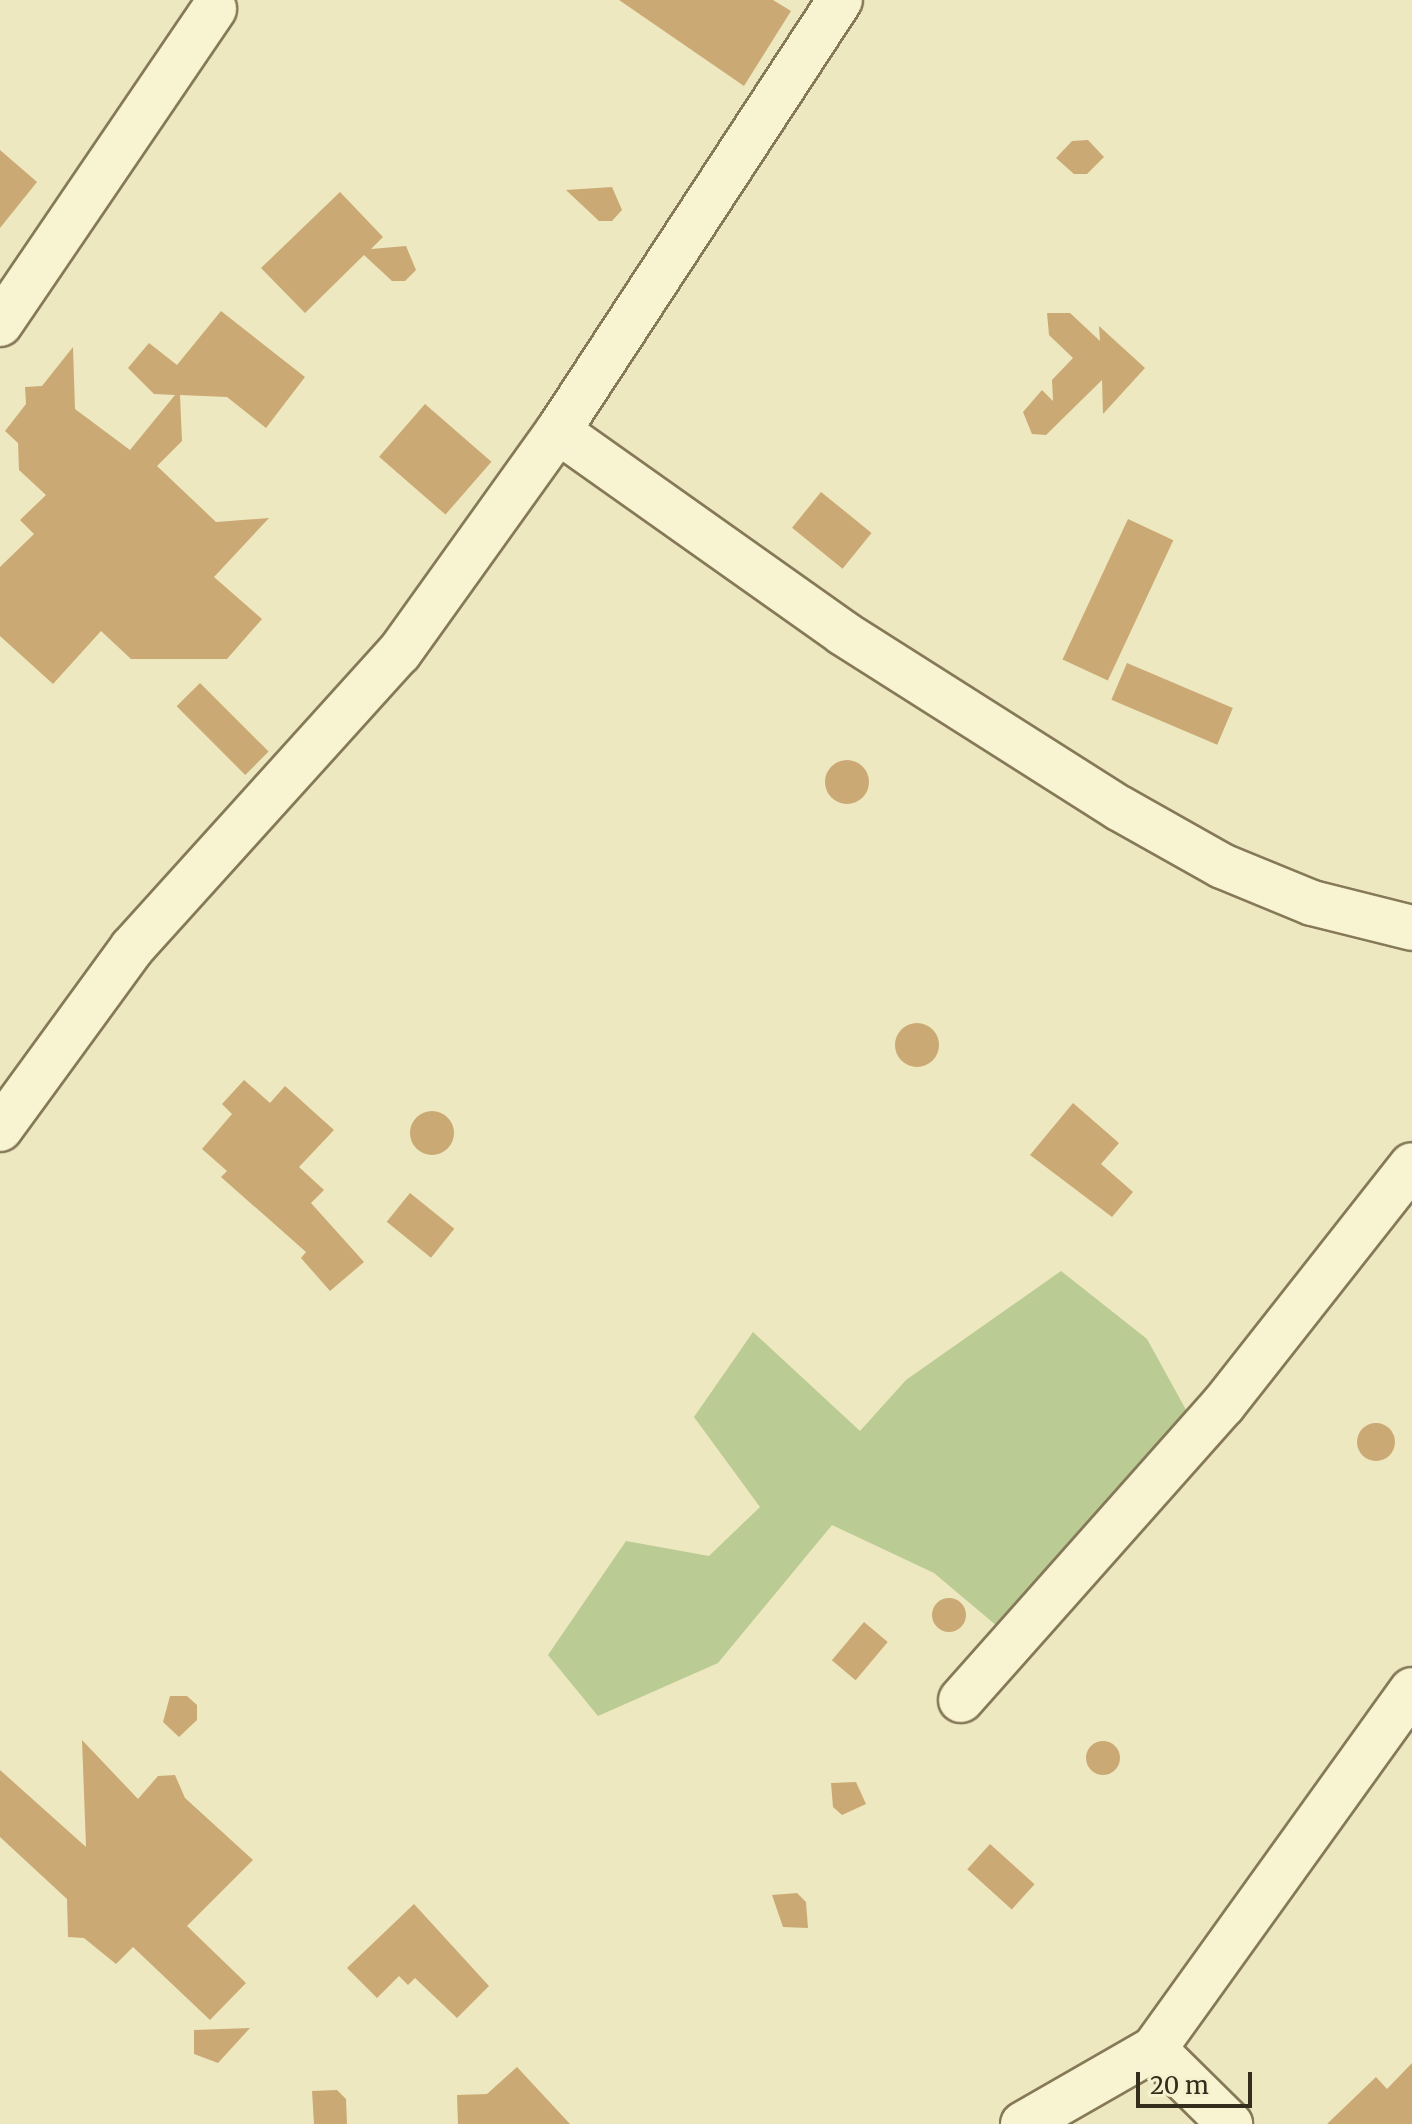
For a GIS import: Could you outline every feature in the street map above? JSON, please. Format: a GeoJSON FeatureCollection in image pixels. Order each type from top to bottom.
{"type":"FeatureCollection","features":[{"type":"Feature","properties":{"kind":"street"},"geometry":{"type":"LineString","coordinates":[[0,1129],[132,948],[363,698],[558,431],[840,0]]}},
{"type":"Feature","properties":{"kind":"street"},"geometry":{"type":"LineString","coordinates":[[0,324],[212,3]]}},
{"type":"Feature","properties":{"kind":"street"},"geometry":{"type":"LineString","coordinates":[[558,431],[843,633],[1119,808],[1222,866],[1312,903],[1412,928]]}},
{"type":"Feature","properties":{"kind":"street"},"geometry":{"type":"LineString","coordinates":[[961,1700],[1223,1405],[1412,1165]]}},
{"type":"Feature","properties":{"kind":"street"},"geometry":{"type":"LineString","coordinates":[[1023,2124],[1154,2049],[1412,1690]]}},
{"type":"Feature","properties":{"kind":"street"},"geometry":{"type":"LineString","coordinates":[[1154,2049],[1230,2124]]}},
{"type":"Feature","properties":{"kind":"green space"},"geometry":{"type":"Polygon","coordinates":[[[1061,1271],[1147,1339],[1191,1419],[997,1626],[934,1573],[832,1525],[718,1663],[598,1716],[548,1655],[626,1541],[709,1556],[760,1507],[694,1417],[753,1332],[860,1431],[906,1380],[1061,1271]]]}},
{"type":"Feature","properties":{"kind":"building"},"geometry":{"type":"Polygon","coordinates":[[[619,0],[773,0],[791,11],[744,86],[619,0]]]}},
{"type":"Feature","properties":{"kind":"building"},"geometry":{"type":"Polygon","coordinates":[[[1088,140],[1104,157],[1087,174],[1074,174],[1056,158],[1072,141],[1088,140]]]}},
{"type":"Feature","properties":{"kind":"building"},"geometry":{"type":"Polygon","coordinates":[[[0,150],[37,182],[0,228],[0,150]]]}},
{"type":"Feature","properties":{"kind":"building"},"geometry":{"type":"Polygon","coordinates":[[[612,187],[622,210],[612,221],[599,221],[566,190],[612,187]]]}},
{"type":"Feature","properties":{"kind":"building"},"geometry":{"type":"Polygon","coordinates":[[[340,192],[383,237],[371,249],[406,246],[416,270],[405,281],[392,281],[364,255],[305,313],[261,268],[340,192]]]}},
{"type":"Feature","properties":{"kind":"building"},"geometry":{"type":"Polygon","coordinates":[[[221,311],[305,377],[266,428],[227,397],[180,395],[182,441],[157,466],[216,522],[269,518],[214,577],[262,619],[227,659],[131,659],[101,631],[53,684],[0,636],[0,567],[34,534],[20,520],[46,495],[19,470],[18,443],[5,431],[26,404],[25,387],[42,386],[73,347],[75,409],[130,450],[175,395],[154,394],[128,368],[149,343],[177,365],[221,311]]]}},
{"type":"Feature","properties":{"kind":"building"},"geometry":{"type":"Polygon","coordinates":[[[1047,313],[1070,313],[1100,341],[1099,326],[1145,368],[1103,414],[1102,380],[1046,435],[1032,434],[1023,412],[1042,390],[1053,401],[1052,380],[1073,358],[1049,335],[1047,313]]]}},
{"type":"Feature","properties":{"kind":"building"},"geometry":{"type":"Polygon","coordinates":[[[425,404],[491,462],[445,515],[379,457],[425,404]]]}},
{"type":"Feature","properties":{"kind":"building"},"geometry":{"type":"Polygon","coordinates":[[[821,492],[872,533],[843,569],[792,528],[821,492]]]}},
{"type":"Feature","properties":{"kind":"building"},"geometry":{"type":"Polygon","coordinates":[[[1128,519],[1173,540],[1108,681],[1062,659],[1128,519]]]}},
{"type":"Feature","properties":{"kind":"building"},"geometry":{"type":"Polygon","coordinates":[[[1127,663],[1233,708],[1217,745],[1111,700],[1127,663]]]}},
{"type":"Feature","properties":{"kind":"building"},"geometry":{"type":"Polygon","coordinates":[[[200,683],[269,752],[245,775],[177,706],[200,683]]]}},
{"type":"Feature","properties":{"kind":"building"},"geometry":{"type":"Polygon","coordinates":[[[847,760],[862,767],[869,782],[862,797],[847,804],[832,797],[825,782],[832,767],[847,760]]]}},
{"type":"Feature","properties":{"kind":"building"},"geometry":{"type":"Polygon","coordinates":[[[917,1023],[932,1030],[939,1045],[932,1060],[917,1067],[902,1060],[895,1045],[902,1030],[917,1023]]]}},
{"type":"Feature","properties":{"kind":"building"},"geometry":{"type":"Polygon","coordinates":[[[244,1080],[270,1103],[285,1086],[334,1130],[299,1167],[324,1190],[311,1203],[364,1262],[330,1291],[301,1258],[306,1252],[221,1177],[227,1171],[202,1149],[232,1114],[222,1104],[244,1080]]]}},
{"type":"Feature","properties":{"kind":"building"},"geometry":{"type":"Polygon","coordinates":[[[1073,1103],[1119,1143],[1101,1164],[1133,1192],[1112,1217],[1030,1155],[1073,1103]]]}},
{"type":"Feature","properties":{"kind":"building"},"geometry":{"type":"Polygon","coordinates":[[[432,1111],[447,1118],[454,1133],[447,1148],[432,1155],[417,1148],[410,1133],[417,1118],[432,1111]]]}},
{"type":"Feature","properties":{"kind":"building"},"geometry":{"type":"Polygon","coordinates":[[[410,1193],[454,1229],[431,1258],[387,1222],[410,1193]]]}},
{"type":"Feature","properties":{"kind":"building"},"geometry":{"type":"Polygon","coordinates":[[[1376,1423],[1389,1429],[1395,1442],[1389,1455],[1376,1461],[1363,1455],[1357,1442],[1363,1429],[1376,1423]]]}},
{"type":"Feature","properties":{"kind":"building"},"geometry":{"type":"Polygon","coordinates":[[[949,1598],[961,1603],[966,1615],[961,1627],[949,1632],[937,1627],[932,1615],[937,1603],[949,1598]]]}},
{"type":"Feature","properties":{"kind":"building"},"geometry":{"type":"Polygon","coordinates":[[[864,1622],[888,1642],[856,1680],[832,1660],[864,1622]]]}},
{"type":"Feature","properties":{"kind":"building"},"geometry":{"type":"Polygon","coordinates":[[[170,1696],[187,1696],[197,1705],[197,1720],[179,1737],[163,1722],[170,1696]]]}},
{"type":"Feature","properties":{"kind":"building"},"geometry":{"type":"Polygon","coordinates":[[[82,1740],[138,1799],[158,1776],[175,1775],[185,1798],[253,1860],[187,1926],[246,1983],[210,2020],[133,1947],[116,1964],[84,1938],[68,1937],[67,1899],[0,1837],[0,1770],[86,1847],[82,1740]]]}},
{"type":"Feature","properties":{"kind":"building"},"geometry":{"type":"Polygon","coordinates":[[[1103,1741],[1115,1746],[1120,1758],[1115,1770],[1103,1775],[1091,1770],[1086,1758],[1091,1746],[1103,1741]]]}},
{"type":"Feature","properties":{"kind":"building"},"geometry":{"type":"Polygon","coordinates":[[[856,1782],[866,1804],[842,1815],[833,1807],[831,1783],[856,1782]]]}},
{"type":"Feature","properties":{"kind":"building"},"geometry":{"type":"Polygon","coordinates":[[[990,1844],[1035,1884],[1012,1909],[967,1869],[990,1844]]]}},
{"type":"Feature","properties":{"kind":"building"},"geometry":{"type":"Polygon","coordinates":[[[797,1893],[806,1902],[808,1928],[783,1927],[772,1895],[797,1893]]]}},
{"type":"Feature","properties":{"kind":"building"},"geometry":{"type":"Polygon","coordinates":[[[414,1904],[489,1986],[457,2018],[415,1978],[408,1985],[399,1976],[377,1998],[347,1968],[414,1904]]]}},
{"type":"Feature","properties":{"kind":"building"},"geometry":{"type":"Polygon","coordinates":[[[250,2028],[218,2063],[194,2054],[194,2030],[250,2028]]]}},
{"type":"Feature","properties":{"kind":"building"},"geometry":{"type":"Polygon","coordinates":[[[1412,2063],[1412,2124],[1327,2124],[1376,2077],[1387,2089],[1412,2063]]]}},
{"type":"Feature","properties":{"kind":"building"},"geometry":{"type":"Polygon","coordinates":[[[517,2067],[570,2124],[458,2124],[457,2095],[487,2094],[517,2067]]]}},
{"type":"Feature","properties":{"kind":"building"},"geometry":{"type":"Polygon","coordinates":[[[337,2090],[346,2099],[347,2124],[314,2124],[312,2091],[337,2090]]]}}]}
